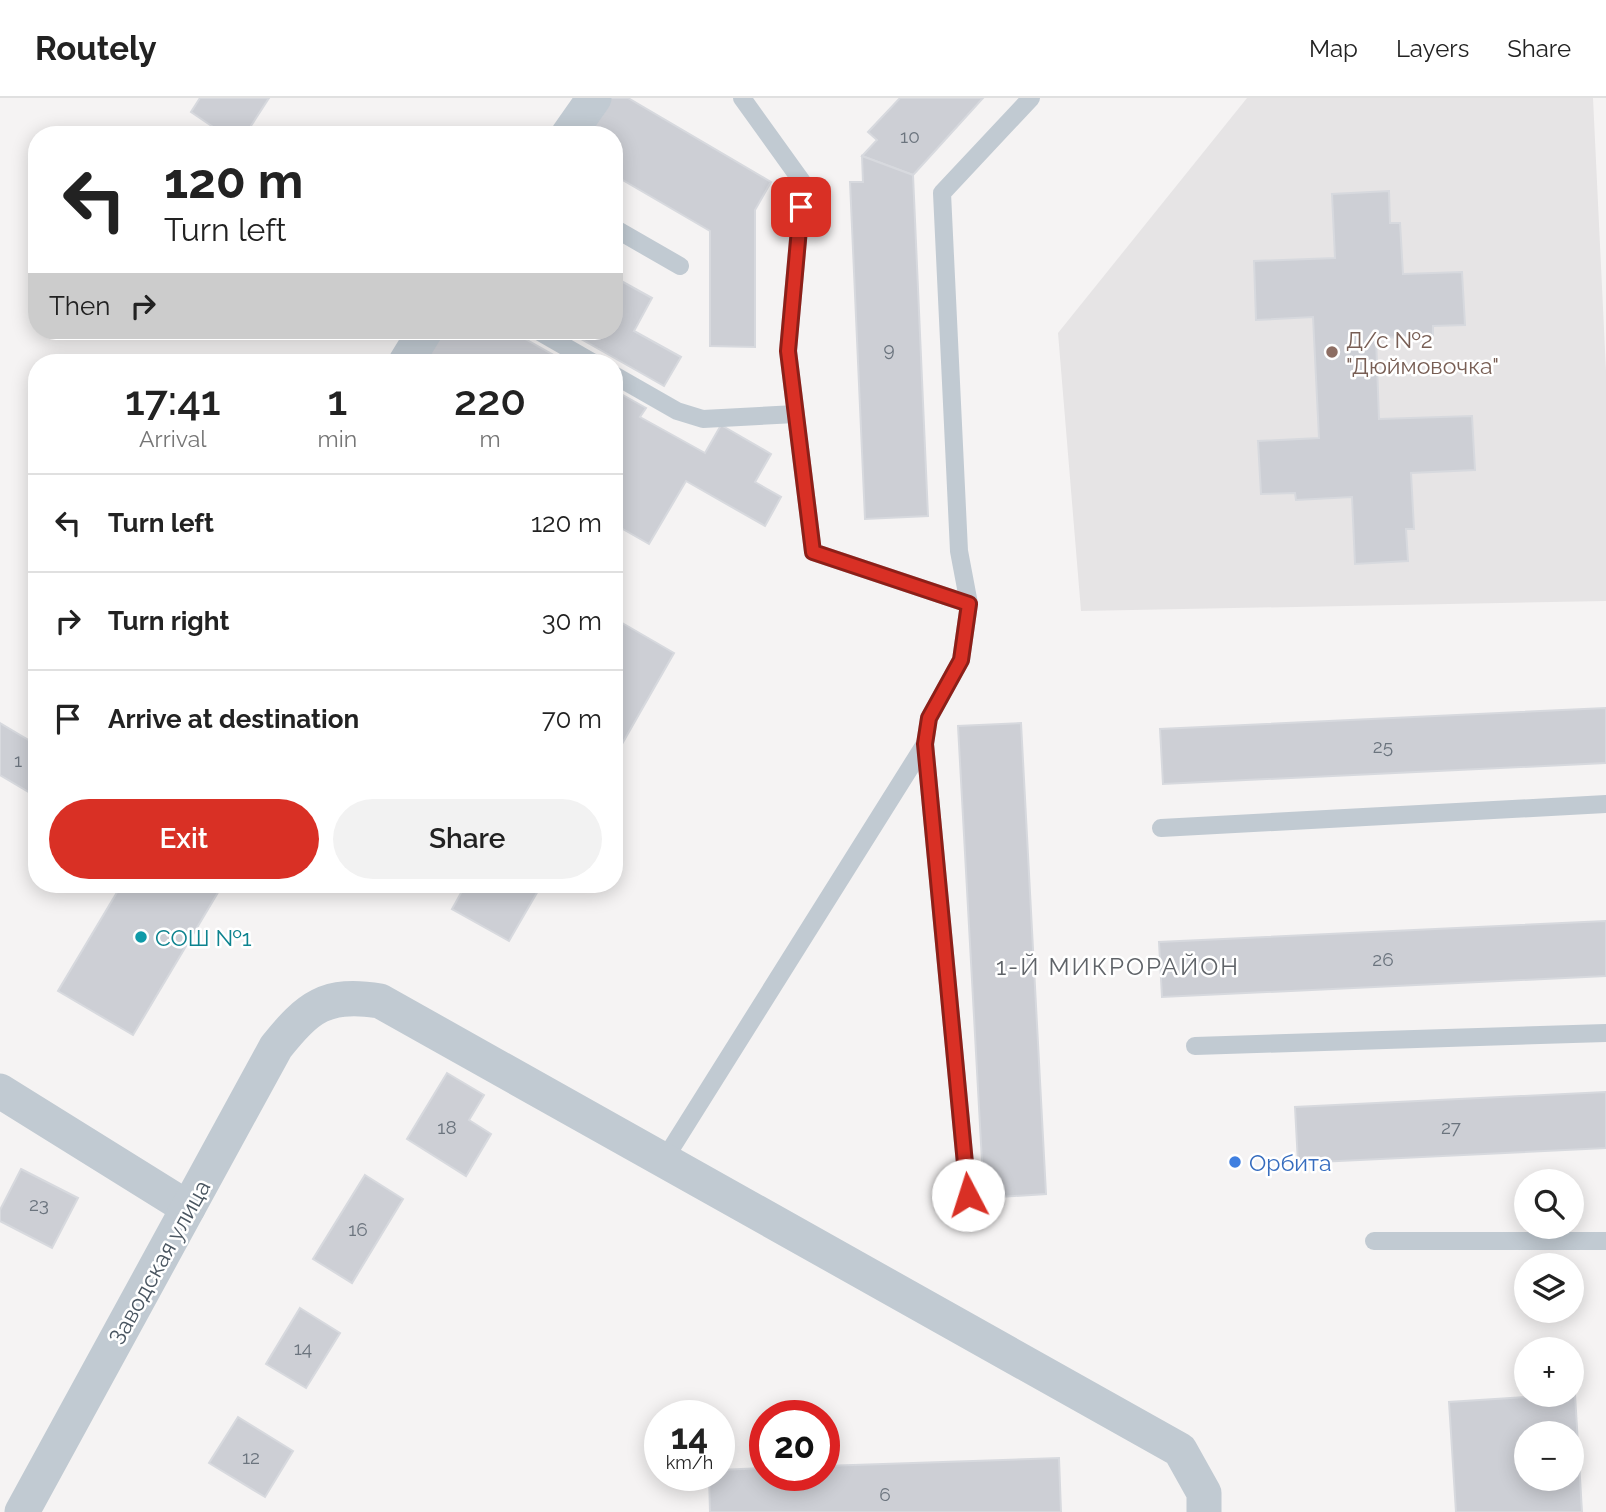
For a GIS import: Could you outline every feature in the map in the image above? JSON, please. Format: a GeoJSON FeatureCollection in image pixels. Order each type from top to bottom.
{"type":"FeatureCollection","features":[{"type":"Feature","properties":{"kind":"street"},"geometry":{"type":"LineString","coordinates":[[574,126],[594,98]]}},
{"type":"Feature","properties":{"kind":"street","name":"Заводская улица"},"geometry":{"type":"LineString","coordinates":[[22,1512],[275,1047],[301,1016],[325,1002],[355,997],[380,1001],[664,1160]]}},
{"type":"Feature","properties":{"kind":"street"},"geometry":{"type":"LineString","coordinates":[[0,1091],[188,1208]]}},
{"type":"Feature","properties":{"kind":"street"},"geometry":{"type":"LineString","coordinates":[[664,1160],[1180,1450],[1204,1493],[1204,1512]]}},
{"type":"Feature","properties":{"kind":"lane"},"geometry":{"type":"LineString","coordinates":[[742,98],[803,183],[788,351],[813,552],[969,604]]}},
{"type":"Feature","properties":{"kind":"lane"},"geometry":{"type":"LineString","coordinates":[[968,1195],[925,744],[929,718],[961,660],[969,604],[959,551],[942,193],[1031,98]]}},
{"type":"Feature","properties":{"kind":"lane"},"geometry":{"type":"LineString","coordinates":[[623,233],[680,266]]}},
{"type":"Feature","properties":{"kind":"lane"},"geometry":{"type":"LineString","coordinates":[[554,340],[578,354]]}},
{"type":"Feature","properties":{"kind":"lane"},"geometry":{"type":"LineString","coordinates":[[623,380],[677,411],[703,419],[796,414]]}},
{"type":"Feature","properties":{"kind":"lane"},"geometry":{"type":"LineString","coordinates":[[664,1160],[925,744]]}},
{"type":"Feature","properties":{"kind":"lane"},"geometry":{"type":"LineString","coordinates":[[1161,828],[1606,804]]}},
{"type":"Feature","properties":{"kind":"lane"},"geometry":{"type":"LineString","coordinates":[[1195,1046],[1606,1033]]}},
{"type":"Feature","properties":{"kind":"lane"},"geometry":{"type":"LineString","coordinates":[[1374,1241],[1606,1241]]}},
{"type":"Feature","properties":{"kind":"shaded area","name":"Д/с №2 \"Дюймовочка\""},"geometry":{"type":"Polygon","coordinates":[[[1247,98],[1593,98],[1606,371],[1606,601],[1081,611],[1058,333],[1247,98]]]}},
{"type":"Feature","properties":{"kind":"building"},"geometry":{"type":"Polygon","coordinates":[[[200,98],[269,98],[251,126],[212,126],[191,112],[200,98]]]}},
{"type":"Feature","properties":{"kind":"building"},"geometry":{"type":"Polygon","coordinates":[[[603,98],[628,98],[771,182],[755,210],[755,347],[710,346],[710,231],[623,180],[623,126],[587,126],[603,98]]]}},
{"type":"Feature","properties":{"kind":"building"},"geometry":{"type":"Polygon","coordinates":[[[900,98],[983,98],[913,175],[862,156],[877,140],[868,132],[900,98]]]}},
{"type":"Feature","properties":{"kind":"building"},"geometry":{"type":"Polygon","coordinates":[[[862,156],[913,175],[928,516],[865,519],[850,182],[863,182],[862,156]]]}},
{"type":"Feature","properties":{"kind":"building"},"geometry":{"type":"Polygon","coordinates":[[[1389,191],[1390,223],[1400,223],[1403,274],[1462,272],[1465,325],[1433,326],[1433,336],[1376,338],[1379,419],[1472,416],[1475,470],[1411,473],[1414,529],[1406,529],[1408,561],[1355,564],[1352,497],[1296,500],[1295,493],[1261,494],[1258,441],[1319,438],[1313,317],[1256,320],[1254,261],[1335,258],[1332,194],[1389,191]]]}},
{"type":"Feature","properties":{"kind":"building"},"geometry":{"type":"Polygon","coordinates":[[[623,282],[652,298],[634,331],[681,357],[664,386],[623,363],[623,354],[608,354],[583,340],[623,340],[623,282]]]}},
{"type":"Feature","properties":{"kind":"building"},"geometry":{"type":"Polygon","coordinates":[[[434,340],[527,340],[552,354],[426,354],[434,340]]]}},
{"type":"Feature","properties":{"kind":"building"},"geometry":{"type":"Polygon","coordinates":[[[623,395],[646,408],[640,417],[705,453],[721,425],[771,454],[755,482],[781,497],[765,526],[686,481],[649,544],[623,529],[623,395]]]}},
{"type":"Feature","properties":{"kind":"building"},"geometry":{"type":"Polygon","coordinates":[[[623,623],[674,653],[623,742],[623,623]]]}},
{"type":"Feature","properties":{"kind":"building"},"geometry":{"type":"Polygon","coordinates":[[[1606,708],[1606,763],[1163,784],[1160,729],[1606,708]]]}},
{"type":"Feature","properties":{"kind":"building"},"geometry":{"type":"Polygon","coordinates":[[[0,723],[28,740],[28,792],[0,775],[0,723]]]}},
{"type":"Feature","properties":{"kind":"building"},"geometry":{"type":"Polygon","coordinates":[[[1021,723],[1046,1194],[984,1198],[958,726],[1021,723]]]}},
{"type":"Feature","properties":{"kind":"building","name":"СОШ №1"},"geometry":{"type":"Polygon","coordinates":[[[117,893],[218,893],[133,1035],[58,991],[117,893]]]}},
{"type":"Feature","properties":{"kind":"building"},"geometry":{"type":"Polygon","coordinates":[[[461,893],[537,893],[509,941],[452,909],[461,893]]]}},
{"type":"Feature","properties":{"kind":"building"},"geometry":{"type":"Polygon","coordinates":[[[1606,921],[1606,976],[1162,997],[1159,942],[1606,921]]]}},
{"type":"Feature","properties":{"kind":"building"},"geometry":{"type":"Polygon","coordinates":[[[447,1073],[484,1095],[469,1120],[491,1134],[466,1176],[407,1139],[447,1073]]]}},
{"type":"Feature","properties":{"kind":"building"},"geometry":{"type":"Polygon","coordinates":[[[1606,1092],[1606,1148],[1298,1163],[1295,1107],[1606,1092]]]}},
{"type":"Feature","properties":{"kind":"building"},"geometry":{"type":"Polygon","coordinates":[[[21,1169],[78,1198],[52,1248],[0,1221],[0,1210],[21,1169]]]}},
{"type":"Feature","properties":{"kind":"building"},"geometry":{"type":"Polygon","coordinates":[[[365,1175],[403,1199],[352,1283],[313,1259],[365,1175]]]}},
{"type":"Feature","properties":{"kind":"building"},"geometry":{"type":"Polygon","coordinates":[[[300,1308],[340,1333],[306,1388],[266,1364],[300,1308]]]}},
{"type":"Feature","properties":{"kind":"building"},"geometry":{"type":"Polygon","coordinates":[[[1514,1398],[1514,1407],[1576,1407],[1577,1421],[1514,1421],[1514,1491],[1581,1491],[1582,1512],[1456,1512],[1449,1402],[1514,1398]]]}},
{"type":"Feature","properties":{"kind":"building"},"geometry":{"type":"Polygon","coordinates":[[[238,1417],[293,1451],[265,1497],[209,1463],[238,1417]]]}},
{"type":"Feature","properties":{"kind":"building"},"geometry":{"type":"Polygon","coordinates":[[[1059,1458],[1061,1512],[710,1512],[709,1491],[735,1491],[735,1469],[749,1469],[749,1491],[840,1491],[840,1465],[1059,1458]]]}},
{"type":"Feature","properties":{"kind":"place","name":"Д/с №2 \"Дюймовочка\""},"geometry":{"type":"Point","coordinates":[1332,352]}},
{"type":"Feature","properties":{"kind":"place","name":"СОШ №1"},"geometry":{"type":"Point","coordinates":[141,937]}},
{"type":"Feature","properties":{"kind":"place","name":"Орбита"},"geometry":{"type":"Point","coordinates":[1235,1162]}},
{"type":"Feature","properties":{"kind":"district","name":"1-Й МИКРОРАЙОН"},"geometry":{"type":"Point","coordinates":[1118,966]}},
{"type":"Feature","properties":{"kind":"route"},"geometry":{"type":"LineString","coordinates":[[801,207],[788,351],[813,552],[969,604],[961,660],[929,718],[925,744],[968,1195]]}}]}
